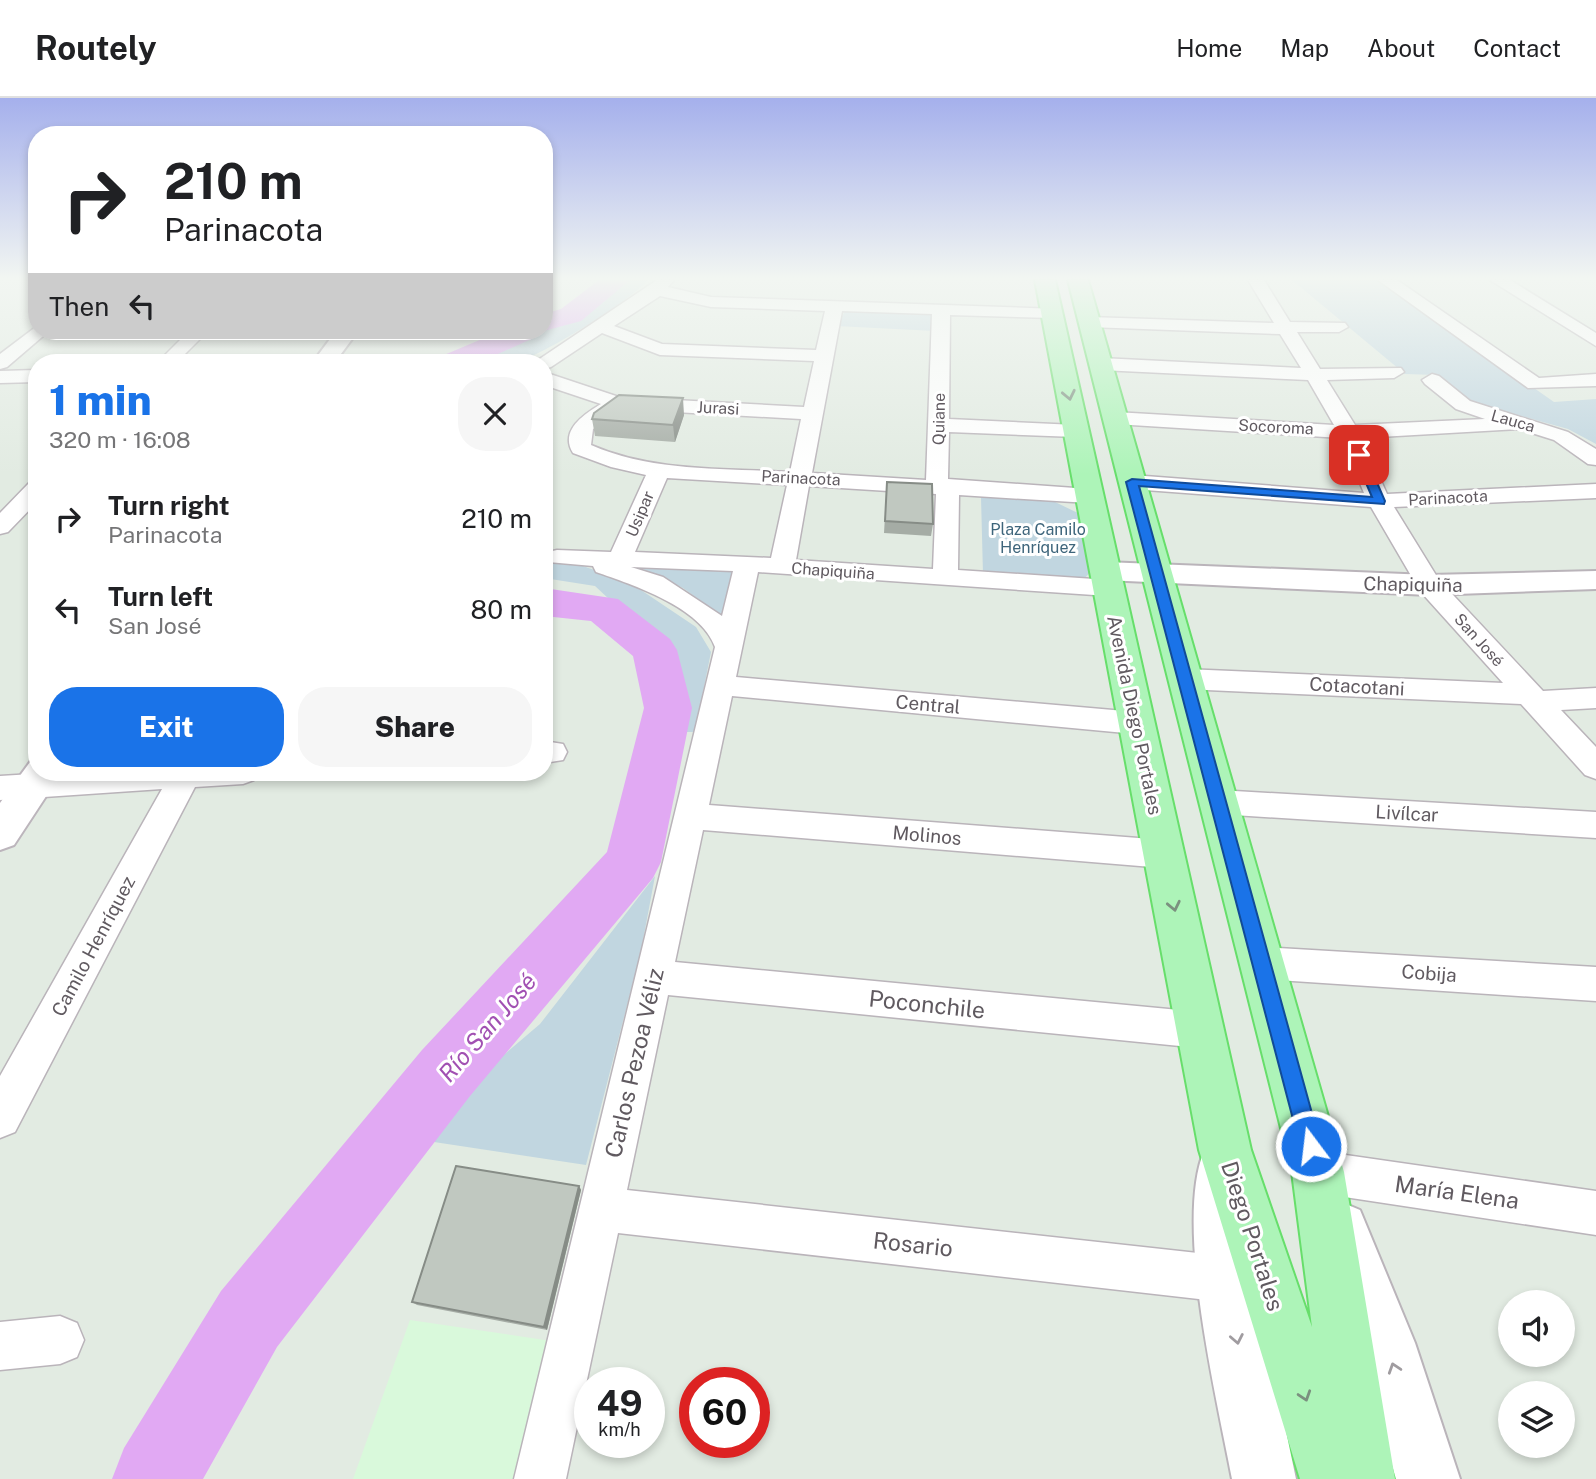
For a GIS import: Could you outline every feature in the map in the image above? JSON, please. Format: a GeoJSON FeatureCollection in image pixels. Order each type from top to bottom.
{"type":"FeatureCollection","features":[{"type":"Feature","properties":{"kind":"main road","name":"Avenida Diego Portales"},"geometry":{"type":"LineString","coordinates":[[1058,344],[1225,1150]]}},
{"type":"Feature","properties":{"kind":"main road"},"geometry":{"type":"LineString","coordinates":[[1095,344],[1318,1172],[1363,1479]]}},
{"type":"Feature","properties":{"kind":"main road","name":"Diego Portales"},"geometry":{"type":"LineString","coordinates":[[1225,1150],[1332,1479]]}},
{"type":"Feature","properties":{"kind":"street"},"geometry":{"type":"LineString","coordinates":[[0,363],[23,344]]}},
{"type":"Feature","properties":{"kind":"street"},"geometry":{"type":"LineString","coordinates":[[553,357],[573,344]]}},
{"type":"Feature","properties":{"kind":"street"},"geometry":{"type":"LineString","coordinates":[[648,344],[660,349],[824,356]]}},
{"type":"Feature","properties":{"kind":"street","name":"Carlos Pezoa Véliz"},"geometry":{"type":"LineString","coordinates":[[540,1479],[728,647],[800,478],[824,356],[829,344]]}},
{"type":"Feature","properties":{"kind":"street","name":"Quiane"},"geometry":{"type":"LineString","coordinates":[[941,344],[940,425],[945,578]]}},
{"type":"Feature","properties":{"kind":"street","name":"San José"},"geometry":{"type":"LineString","coordinates":[[1297,344],[1349,432],[1380,501],[1429,585],[1596,767]]}},
{"type":"Feature","properties":{"kind":"street"},"geometry":{"type":"LineString","coordinates":[[1478,344],[1535,384],[1596,380]]}},
{"type":"Feature","properties":{"kind":"street"},"geometry":{"type":"LineString","coordinates":[[1101,364],[1317,375],[1394,372]]}},
{"type":"Feature","properties":{"kind":"street"},"geometry":{"type":"LineString","coordinates":[[0,377],[28,376]]}},
{"type":"Feature","properties":{"kind":"street","name":"Lauca"},"geometry":{"type":"LineString","coordinates":[[1432,380],[1464,405],[1561,436],[1596,459]]}},
{"type":"Feature","properties":{"kind":"street","name":"Jurasi"},"geometry":{"type":"LineString","coordinates":[[553,381],[617,403],[813,414]]}},
{"type":"Feature","properties":{"kind":"street","name":"Parinacota"},"geometry":{"type":"LineString","coordinates":[[617,403],[580,430],[577,437],[581,448],[608,461],[659,471],[1089,496]]}},
{"type":"Feature","properties":{"kind":"street","name":"Socoroma"},"geometry":{"type":"LineString","coordinates":[[1115,418],[1349,432],[1520,423]]}},
{"type":"Feature","properties":{"kind":"street"},"geometry":{"type":"LineString","coordinates":[[940,425],[1076,431]]}},
{"type":"Feature","properties":{"kind":"street","name":"Usipar"},"geometry":{"type":"LineString","coordinates":[[621,557],[659,471]]}},
{"type":"Feature","properties":{"kind":"street","name":"Parinacota"},"geometry":{"type":"LineString","coordinates":[[1132,482],[1380,501],[1596,491]]}},
{"type":"Feature","properties":{"kind":"street"},"geometry":{"type":"LineString","coordinates":[[0,494],[28,492]]}},
{"type":"Feature","properties":{"kind":"street"},"geometry":{"type":"LineString","coordinates":[[0,527],[28,498]]}},
{"type":"Feature","properties":{"kind":"street","name":"Chapiquiña"},"geometry":{"type":"LineString","coordinates":[[553,555],[945,578],[1107,580],[1157,575],[1429,585],[1596,580]]}},
{"type":"Feature","properties":{"kind":"street"},"geometry":{"type":"LineString","coordinates":[[553,556],[617,570],[654,583],[722,629],[728,647]]}},
{"type":"Feature","properties":{"kind":"street","name":"Cotacotani"},"geometry":{"type":"LineString","coordinates":[[1185,679],[1533,698],[1596,698]]}},
{"type":"Feature","properties":{"kind":"street","name":"Central"},"geometry":{"type":"LineString","coordinates":[[719,685],[1136,723]]}},
{"type":"Feature","properties":{"kind":"street"},"geometry":{"type":"LineString","coordinates":[[0,834],[25,782],[48,781]]}},
{"type":"Feature","properties":{"kind":"street","name":"Camilo Henríquez"},"geometry":{"type":"LineString","coordinates":[[0,1117],[182,781]]}},
{"type":"Feature","properties":{"kind":"street","name":"Livílcar"},"geometry":{"type":"LineString","coordinates":[[1218,802],[1596,825]]}},
{"type":"Feature","properties":{"kind":"street","name":"Molinos"},"geometry":{"type":"LineString","coordinates":[[690,816],[1164,854]]}},
{"type":"Feature","properties":{"kind":"street","name":"Cobija"},"geometry":{"type":"LineString","coordinates":[[1261,963],[1596,984]]}},
{"type":"Feature","properties":{"kind":"street","name":"Poconchile"},"geometry":{"type":"LineString","coordinates":[[653,977],[1200,1030]]}},
{"type":"Feature","properties":{"kind":"street","name":"Diego Portales"},"geometry":{"type":"LineString","coordinates":[[1225,1150],[1221,1235],[1226,1279],[1264,1479]]}},
{"type":"Feature","properties":{"kind":"street"},"geometry":{"type":"LineString","coordinates":[[1318,1172],[1368,1293],[1422,1456]]}},
{"type":"Feature","properties":{"kind":"street","name":"María Elena"},"geometry":{"type":"LineString","coordinates":[[1318,1172],[1596,1213]]}},
{"type":"Feature","properties":{"kind":"street","name":"Rosario"},"geometry":{"type":"LineString","coordinates":[[601,1209],[1226,1279]]}},
{"type":"Feature","properties":{"kind":"street"},"geometry":{"type":"LineString","coordinates":[[0,1346],[60,1340]]}},
{"type":"Feature","properties":{"kind":"shaded area"},"geometry":{"type":"Polygon","coordinates":[[[410,1320],[558,1342],[520,1479],[353,1479],[410,1320]]]}},
{"type":"Feature","properties":{"kind":"green space"},"geometry":{"type":"Polygon","coordinates":[[[554,344],[537,354],[480,354],[496,345],[554,344]]]}},
{"type":"Feature","properties":{"kind":"green space"},"geometry":{"type":"Polygon","coordinates":[[[1369,344],[1472,344],[1554,402],[1596,399],[1596,444],[1568,429],[1474,403],[1436,375],[1405,374],[1369,344]]]}},
{"type":"Feature","properties":{"kind":"green space","name":"Plaza Camilo Henríquez"},"geometry":{"type":"Polygon","coordinates":[[[981,497],[1053,501],[1082,515],[1095,567],[1083,580],[983,574],[981,497]]]}},
{"type":"Feature","properties":{"kind":"green space"},"geometry":{"type":"Polygon","coordinates":[[[553,560],[580,565],[629,582],[696,627],[711,652],[695,732],[679,732],[678,681],[653,640],[595,586],[553,579],[553,560]]]}},
{"type":"Feature","properties":{"kind":"green space"},"geometry":{"type":"Polygon","coordinates":[[[634,565],[736,570],[725,615],[717,613],[683,588],[634,565]]]}},
{"type":"Feature","properties":{"kind":"green space"},"geometry":{"type":"Polygon","coordinates":[[[655,876],[641,951],[586,1165],[434,1142],[459,1093],[540,1024],[655,876]]]}},
{"type":"Feature","properties":{"kind":"building"},"geometry":{"type":"Polygon","coordinates":[[[619,395],[683,398],[673,425],[592,419],[594,413],[619,395]]]}},
{"type":"Feature","properties":{"kind":"building"},"geometry":{"type":"Polygon","coordinates":[[[887,482],[932,484],[933,524],[885,521],[887,482]]]}},
{"type":"Feature","properties":{"kind":"building"},"geometry":{"type":"Polygon","coordinates":[[[456,1166],[579,1186],[544,1327],[412,1302],[456,1166]]]}},
{"type":"Feature","properties":{"kind":"waterway","name":"Río San José"},"geometry":{"type":"LineString","coordinates":[[473,354],[495,344]]}},
{"type":"Feature","properties":{"kind":"waterway","name":"Río San José"},"geometry":{"type":"LineString","coordinates":[[155,1479],[249,1319],[446,1073],[633,862],[668,708],[654,650],[603,609],[553,603]]}},
{"type":"Feature","properties":{"kind":"route"},"geometry":{"type":"LineString","coordinates":[[1311,1146],[1132,482],[1380,501],[1359,455]]}}]}
